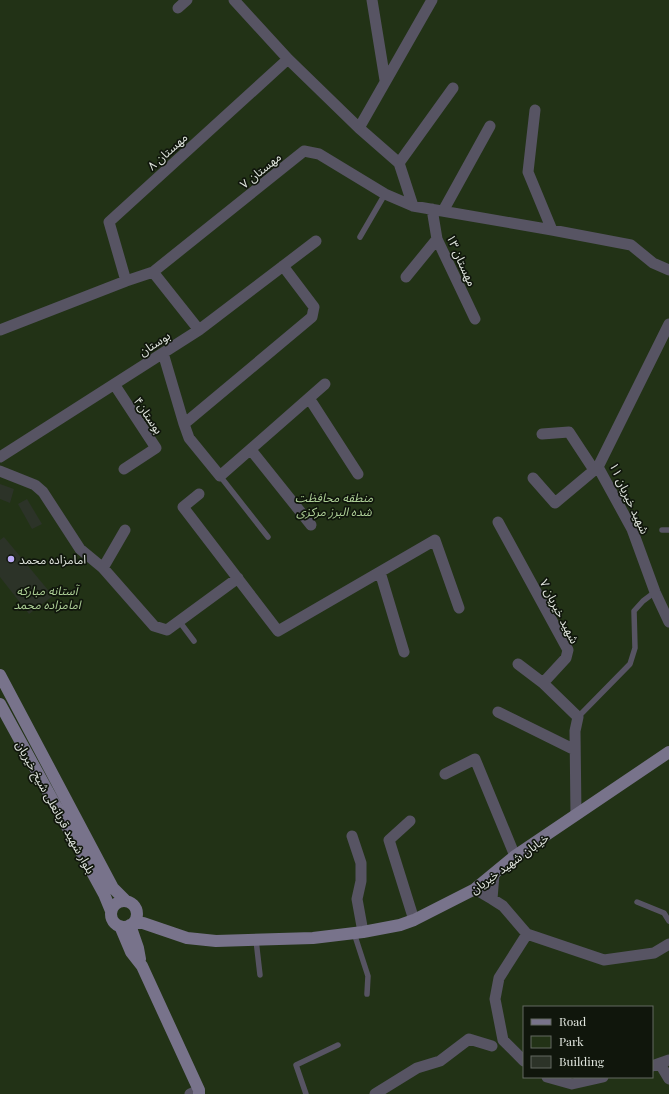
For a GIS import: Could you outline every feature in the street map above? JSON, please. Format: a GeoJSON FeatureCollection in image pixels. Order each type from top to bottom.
{"type":"FeatureCollection","features":[{"type":"Feature","properties":{"kind":"street"},"geometry":{"type":"LineString","coordinates":[[178,8],[187,0]]}},
{"type":"Feature","properties":{"kind":"street"},"geometry":{"type":"LineString","coordinates":[[234,0],[288,59],[359,128],[399,163],[413,206]]}},
{"type":"Feature","properties":{"kind":"street"},"geometry":{"type":"LineString","coordinates":[[372,0],[385,80]]}},
{"type":"Feature","properties":{"kind":"street"},"geometry":{"type":"LineString","coordinates":[[359,128],[432,0]]}},
{"type":"Feature","properties":{"kind":"street","name":"مهستان ۸"},"geometry":{"type":"LineString","coordinates":[[126,281],[109,222],[288,59]]}},
{"type":"Feature","properties":{"kind":"street"},"geometry":{"type":"LineString","coordinates":[[399,163],[453,88]]}},
{"type":"Feature","properties":{"kind":"street"},"geometry":{"type":"LineString","coordinates":[[535,110],[528,172],[552,230],[631,245],[653,264],[669,270]]}},
{"type":"Feature","properties":{"kind":"street"},"geometry":{"type":"LineString","coordinates":[[438,210],[490,126]]}},
{"type":"Feature","properties":{"kind":"street","name":"مهستان ۷"},"geometry":{"type":"LineString","coordinates":[[0,330],[153,272],[304,151],[319,154],[385,194],[413,206],[552,230]]}},
{"type":"Feature","properties":{"kind":"street","name":"مهستان ۱۳"},"geometry":{"type":"LineString","coordinates":[[438,210],[437,239],[475,319]]}},
{"type":"Feature","properties":{"kind":"street"},"geometry":{"type":"LineString","coordinates":[[406,278],[437,239]]}},
{"type":"Feature","properties":{"kind":"street","name":"بوستان"},"geometry":{"type":"LineString","coordinates":[[0,457],[199,330],[316,241]]}},
{"type":"Feature","properties":{"kind":"street"},"geometry":{"type":"LineString","coordinates":[[184,424],[312,317],[314,307],[283,266]]}},
{"type":"Feature","properties":{"kind":"street"},"geometry":{"type":"LineString","coordinates":[[153,272],[199,330]]}},
{"type":"Feature","properties":{"kind":"street","name":"شهید خیریان ۱۱"},"geometry":{"type":"LineString","coordinates":[[669,324],[596,468],[632,529],[655,592],[669,622]]}},
{"type":"Feature","properties":{"kind":"street"},"geometry":{"type":"LineString","coordinates":[[163,353],[189,438],[220,476],[324,384]]}},
{"type":"Feature","properties":{"kind":"street","name":"بوستان۴"},"geometry":{"type":"LineString","coordinates":[[114,384],[156,448],[124,469]]}},
{"type":"Feature","properties":{"kind":"street"},"geometry":{"type":"LineString","coordinates":[[309,398],[358,474]]}},
{"type":"Feature","properties":{"kind":"street"},"geometry":{"type":"LineString","coordinates":[[533,478],[555,503],[596,468],[569,432],[542,434]]}},
{"type":"Feature","properties":{"kind":"street"},"geometry":{"type":"LineString","coordinates":[[251,450],[311,526]]}},
{"type":"Feature","properties":{"kind":"street"},"geometry":{"type":"LineString","coordinates":[[0,471],[35,485],[43,492],[80,549],[103,568],[154,626],[166,630],[238,578]]}},
{"type":"Feature","properties":{"kind":"street"},"geometry":{"type":"LineString","coordinates":[[199,494],[183,508],[278,631],[435,540],[459,608]]}},
{"type":"Feature","properties":{"kind":"street","name":"شهید خیریان ۷"},"geometry":{"type":"LineString","coordinates":[[498,522],[568,650],[566,658],[543,683]]}},
{"type":"Feature","properties":{"kind":"street"},"geometry":{"type":"LineString","coordinates":[[103,568],[125,530]]}},
{"type":"Feature","properties":{"kind":"street"},"geometry":{"type":"LineString","coordinates":[[380,572],[404,652]]}},
{"type":"Feature","properties":{"kind":"street"},"geometry":{"type":"LineString","coordinates":[[518,664],[543,683],[578,717],[575,731],[576,815]]}},
{"type":"Feature","properties":{"kind":"street"},"geometry":{"type":"LineString","coordinates":[[0,675],[113,888],[125,900],[129,901],[166,930]]}},
{"type":"Feature","properties":{"kind":"street","name":"بلوار شهید قربانعلی شیخ خیریان"},"geometry":{"type":"LineString","coordinates":[[0,704],[104,894],[111,910]]}},
{"type":"Feature","properties":{"kind":"street"},"geometry":{"type":"LineString","coordinates":[[498,712],[575,750]]}},
{"type":"Feature","properties":{"kind":"street","name":"خیابان شهید خیریان"},"geometry":{"type":"LineString","coordinates":[[166,930],[187,938],[216,941],[313,938],[358,933],[400,925],[414,920],[475,889],[515,856],[669,752]]}},
{"type":"Feature","properties":{"kind":"street"},"geometry":{"type":"LineString","coordinates":[[444,774],[475,759],[515,856]]}},
{"type":"Feature","properties":{"kind":"street"},"geometry":{"type":"LineString","coordinates":[[410,821],[389,840],[414,920]]}},
{"type":"Feature","properties":{"kind":"street"},"geometry":{"type":"LineString","coordinates":[[70,832],[81,826]]}},
{"type":"Feature","properties":{"kind":"street"},"geometry":{"type":"LineString","coordinates":[[352,836],[361,863],[361,881],[357,899],[358,933]]}},
{"type":"Feature","properties":{"kind":"street"},"geometry":{"type":"LineString","coordinates":[[492,898],[494,874]]}},
{"type":"Feature","properties":{"kind":"street"},"geometry":{"type":"LineString","coordinates":[[475,889],[503,906],[526,934],[604,960],[654,954],[669,944]]}},
{"type":"Feature","properties":{"kind":"street"},"geometry":{"type":"LineString","coordinates":[[125,900],[118,902],[111,910],[112,918],[116,924],[128,925],[143,923],[166,930]]}},
{"type":"Feature","properties":{"kind":"street"},"geometry":{"type":"LineString","coordinates":[[128,925],[137,915],[136,907]]}},
{"type":"Feature","properties":{"kind":"street"},"geometry":{"type":"LineString","coordinates":[[128,925],[132,952],[142,966],[196,1093]]}},
{"type":"Feature","properties":{"kind":"street"},"geometry":{"type":"LineString","coordinates":[[523,1060],[503,1040],[495,999],[499,978],[526,934]]}},
{"type":"Feature","properties":{"kind":"street"},"geometry":{"type":"LineString","coordinates":[[375,1094],[417,1068],[440,1061],[469,1039],[492,1046]]}},
{"type":"Feature","properties":{"kind":"street"},"geometry":{"type":"LineString","coordinates":[[660,1063],[669,1079]]}},
{"type":"Feature","properties":{"kind":"street"},"geometry":{"type":"LineString","coordinates":[[551,1078],[572,1084],[599,1078]]}},
{"type":"Feature","properties":{"kind":"lane"},"geometry":{"type":"LineString","coordinates":[[360,237],[385,194]]}},
{"type":"Feature","properties":{"kind":"lane"},"geometry":{"type":"LineString","coordinates":[[220,476],[268,537]]}},
{"type":"Feature","properties":{"kind":"lane"},"geometry":{"type":"LineString","coordinates":[[662,530],[669,530]]}},
{"type":"Feature","properties":{"kind":"lane"},"geometry":{"type":"LineString","coordinates":[[578,717],[630,664],[636,648],[634,611],[643,601],[655,592]]}},
{"type":"Feature","properties":{"kind":"lane"},"geometry":{"type":"LineString","coordinates":[[179,621],[194,641]]}},
{"type":"Feature","properties":{"kind":"lane"},"geometry":{"type":"LineString","coordinates":[[637,902],[664,913],[669,921]]}},
{"type":"Feature","properties":{"kind":"lane"},"geometry":{"type":"LineString","coordinates":[[358,933],[368,976],[367,994]]}},
{"type":"Feature","properties":{"kind":"lane"},"geometry":{"type":"LineString","coordinates":[[256,940],[260,975]]}},
{"type":"Feature","properties":{"kind":"lane"},"geometry":{"type":"LineString","coordinates":[[306,1094],[296,1066],[338,1045]]}},
{"type":"Feature","properties":{"kind":"green space","name":"منطقه محافظت شده البرز مرکزی"},"geometry":{"type":"Polygon","coordinates":[[[0,0],[669,0],[669,1094],[0,1094],[0,0]]]}},
{"type":"Feature","properties":{"kind":"building"},"geometry":{"type":"Polygon","coordinates":[[[0,484],[14,489],[10,503],[0,499],[0,484]]]}},
{"type":"Feature","properties":{"kind":"building"},"geometry":{"type":"Polygon","coordinates":[[[27,499],[42,524],[32,529],[18,504],[27,499]]]}},
{"type":"Feature","properties":{"kind":"building","name":"امامزاده محمد"},"geometry":{"type":"Polygon","coordinates":[[[4,537],[53,596],[29,614],[0,577],[0,540],[4,537]]]}},
{"type":"Feature","properties":{"kind":"place","name":"امامزاده محمد"},"geometry":{"type":"Point","coordinates":[11,559]}},
{"type":"Feature","properties":{"kind":"park label","name":"آستانه مبارکه امامزاده محمد"},"geometry":{"type":"Point","coordinates":[47,597]}}]}
